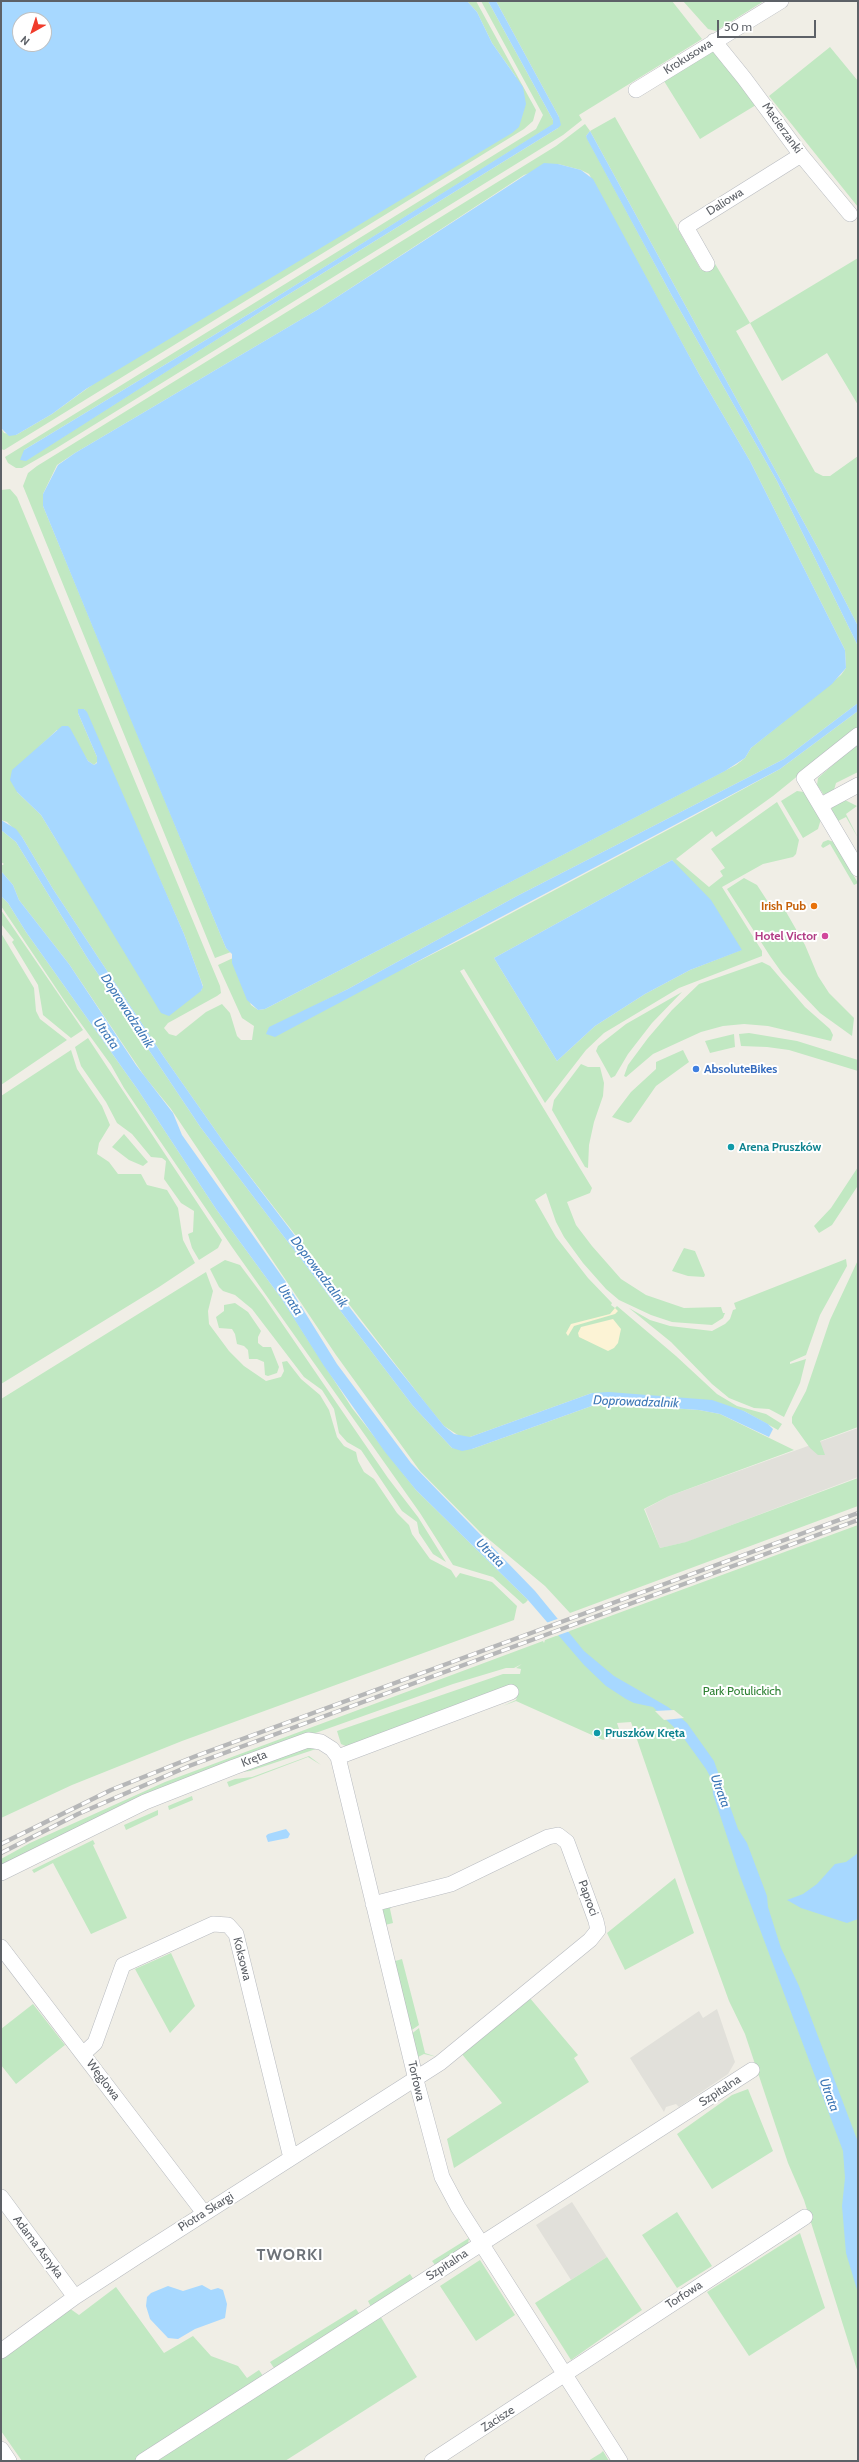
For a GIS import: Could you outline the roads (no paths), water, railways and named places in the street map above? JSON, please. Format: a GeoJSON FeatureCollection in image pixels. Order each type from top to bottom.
{"type":"FeatureCollection","features":[{"type":"Feature","properties":{"kind":"street","name":"Krokusowa"},"geometry":{"type":"LineString","coordinates":[[636,90],[781,1]]}},
{"type":"Feature","properties":{"kind":"street","name":"Macierzanki"},"geometry":{"type":"LineString","coordinates":[[714,41],[744,78],[801,155],[850,214]]}},
{"type":"Feature","properties":{"kind":"street","name":"Daliowa"},"geometry":{"type":"LineString","coordinates":[[707,264],[686,227],[801,155]]}},
{"type":"Feature","properties":{"kind":"street"},"geometry":{"type":"LineString","coordinates":[[858,735],[804,778],[858,869]]}},
{"type":"Feature","properties":{"kind":"street"},"geometry":{"type":"LineString","coordinates":[[821,805],[858,785]]}},
{"type":"Feature","properties":{"kind":"street"},"geometry":{"type":"LineString","coordinates":[[338,1757],[511,1692]]}},
{"type":"Feature","properties":{"kind":"street","name":"Kręta"},"geometry":{"type":"LineString","coordinates":[[1,1873],[86,1829],[145,1802],[298,1743],[308,1740],[318,1741],[329,1746],[338,1757]]}},
{"type":"Feature","properties":{"kind":"street","name":"Torfowa"},"geometry":{"type":"LineString","coordinates":[[338,1757],[416,2080],[442,2177],[564,2376],[620,2461]]}},
{"type":"Feature","properties":{"kind":"street","name":"Paproci"},"geometry":{"type":"LineString","coordinates":[[373,1904],[451,1884],[548,1837],[558,1835],[567,1842],[596,1921],[598,1930],[590,1940],[440,2063],[416,2080]]}},
{"type":"Feature","properties":{"kind":"street","name":"Koksowa"},"geometry":{"type":"LineString","coordinates":[[83,2054],[95,2043],[123,1964],[213,1924],[228,1925],[236,1934],[291,2158]]}},
{"type":"Feature","properties":{"kind":"street","name":"Węglowa"},"geometry":{"type":"LineString","coordinates":[[1,1947],[204,2213]]}},
{"type":"Feature","properties":{"kind":"street","name":"Szpitalna"},"geometry":{"type":"LineString","coordinates":[[143,2461],[752,2070]]}},
{"type":"Feature","properties":{"kind":"street","name":"Piotra Skargi"},"geometry":{"type":"LineString","coordinates":[[1,2351],[75,2297],[204,2213],[416,2080]]}},
{"type":"Feature","properties":{"kind":"street","name":"Adama Asnyka"},"geometry":{"type":"LineString","coordinates":[[1,2197],[75,2297]]}},
{"type":"Feature","properties":{"kind":"street","name":"Torfowa"},"geometry":{"type":"LineString","coordinates":[[564,2376],[651,2316],[805,2217]]}},
{"type":"Feature","properties":{"kind":"street","name":"Zacisze"},"geometry":{"type":"LineString","coordinates":[[432,2461],[564,2376]]}},
{"type":"Feature","properties":{"kind":"street"},"geometry":{"type":"LineString","coordinates":[[1,2450],[9,2461]]}},
{"type":"Feature","properties":{"kind":"water"},"geometry":{"type":"Polygon","coordinates":[[[1,1],[467,1],[477,12],[492,43],[523,87],[526,104],[519,127],[512,133],[86,389],[52,414],[16,435],[9,436],[1,428],[1,1]]]}},
{"type":"Feature","properties":{"kind":"water"},"geometry":{"type":"Polygon","coordinates":[[[488,1],[496,1],[559,117],[561,125],[558,128],[268,307],[26,461],[20,460],[24,450],[262,306],[553,124],[553,120],[488,1]]]}},
{"type":"Feature","properties":{"kind":"water"},"geometry":{"type":"Polygon","coordinates":[[[590,131],[820,552],[858,626],[858,646],[777,481],[672,296],[587,139],[586,136],[590,131]]]}},
{"type":"Feature","properties":{"kind":"water"},"geometry":{"type":"Polygon","coordinates":[[[544,163],[558,164],[581,170],[593,179],[699,374],[750,461],[845,650],[846,668],[832,684],[751,748],[745,758],[725,771],[265,1009],[258,1010],[247,1000],[232,963],[232,954],[226,948],[43,506],[43,494],[58,465],[75,453],[317,310],[544,163]]]}},
{"type":"Feature","properties":{"kind":"water"},"geometry":{"type":"Polygon","coordinates":[[[858,703],[858,711],[780,769],[275,1037],[266,1034],[269,1027],[348,989],[517,896],[784,759],[858,703]]]}},
{"type":"Feature","properties":{"kind":"water"},"geometry":{"type":"Polygon","coordinates":[[[78,709],[84,709],[87,712],[184,934],[203,987],[201,991],[169,1016],[161,1013],[41,815],[17,792],[10,780],[12,770],[62,726],[68,726],[70,728],[88,761],[94,765],[97,763],[97,757],[78,713],[78,709]]]}},
{"type":"Feature","properties":{"kind":"water","name":"Doprowadzalnik"},"geometry":{"type":"Polygon","coordinates":[[[1,820],[16,829],[22,837],[53,889],[164,1057],[225,1144],[360,1321],[444,1426],[454,1434],[470,1437],[592,1393],[609,1392],[712,1400],[744,1411],[768,1424],[773,1429],[769,1437],[720,1414],[699,1410],[600,1403],[472,1449],[462,1451],[452,1448],[413,1406],[201,1128],[88,959],[16,842],[1,830],[1,820]]]}},
{"type":"Feature","properties":{"kind":"water"},"geometry":{"type":"Polygon","coordinates":[[[672,860],[711,900],[742,950],[690,970],[645,994],[595,1026],[557,1061],[494,958],[672,860]]]}},
{"type":"Feature","properties":{"kind":"water","name":"Utrata"},"geometry":{"type":"Polygon","coordinates":[[[1,871],[13,885],[19,900],[69,964],[136,1065],[173,1113],[182,1135],[288,1285],[337,1364],[411,1463],[535,1591],[584,1651],[614,1676],[668,1707],[687,1723],[714,1761],[738,1829],[747,1843],[767,1896],[768,1907],[781,1948],[799,1986],[858,2142],[858,2293],[846,2253],[842,2206],[845,2178],[843,2151],[740,1876],[713,1794],[712,1780],[706,1769],[680,1733],[653,1707],[634,1703],[626,1699],[606,1686],[584,1665],[528,1600],[416,1490],[385,1452],[324,1366],[281,1298],[216,1209],[138,1090],[26,932],[8,903],[1,896],[1,871]]]}},
{"type":"Feature","properties":{"kind":"water"},"geometry":{"type":"Polygon","coordinates":[[[286,1829],[290,1834],[288,1838],[268,1842],[266,1836],[268,1834],[286,1829]]]}},
{"type":"Feature","properties":{"kind":"water"},"geometry":{"type":"Polygon","coordinates":[[[858,1853],[858,1919],[847,1923],[801,1908],[787,1900],[803,1894],[817,1884],[835,1864],[846,1862],[858,1853]]]}},
{"type":"Feature","properties":{"kind":"water"},"geometry":{"type":"Polygon","coordinates":[[[202,2285],[211,2290],[218,2288],[223,2290],[227,2304],[225,2318],[195,2329],[178,2339],[168,2338],[150,2319],[146,2306],[147,2297],[151,2293],[168,2286],[183,2291],[202,2285]]]}},
{"type":"Feature","properties":{"kind":"railway"},"geometry":{"type":"LineString","coordinates":[[1,1844],[111,1790],[196,1756],[858,1513]]}},
{"type":"Feature","properties":{"kind":"railway"},"geometry":{"type":"LineString","coordinates":[[1,1853],[78,1814],[189,1766],[858,1520]]}},
{"type":"Feature","properties":{"kind":"place","name":"Irish Pub"},"geometry":{"type":"Point","coordinates":[814,906]}},
{"type":"Feature","properties":{"kind":"place","name":"Hotel Victor"},"geometry":{"type":"Point","coordinates":[825,936]}},
{"type":"Feature","properties":{"kind":"place","name":"AbsoluteBikes"},"geometry":{"type":"Point","coordinates":[696,1069]}},
{"type":"Feature","properties":{"kind":"place","name":"Arena Pruszków"},"geometry":{"type":"Point","coordinates":[731,1147]}},
{"type":"Feature","properties":{"kind":"place","name":"Pruszków Kręta"},"geometry":{"type":"Point","coordinates":[597,1733]}},
{"type":"Feature","properties":{"kind":"district","name":"TWORKI"},"geometry":{"type":"Point","coordinates":[290,2255]}},
{"type":"Feature","properties":{"kind":"park label","name":"Park Potulickich"},"geometry":{"type":"Point","coordinates":[742,1691]}}]}
